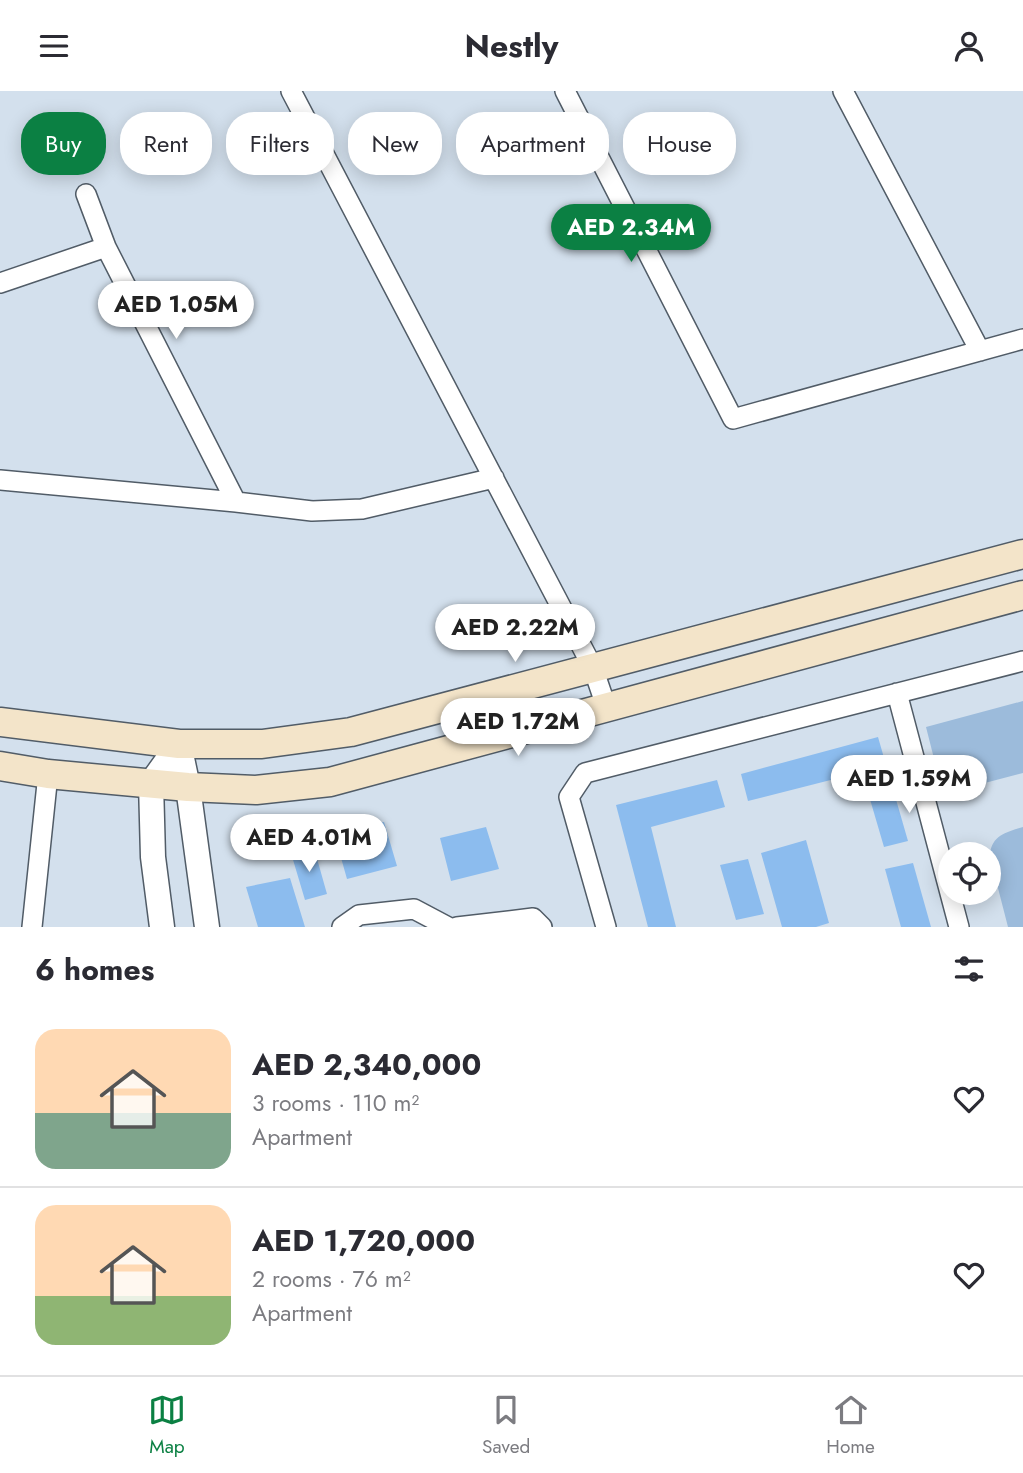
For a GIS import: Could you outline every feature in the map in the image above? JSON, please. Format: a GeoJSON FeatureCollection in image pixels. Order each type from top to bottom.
{"type":"FeatureCollection","features":[{"type":"Feature","properties":{"kind":"main road"},"geometry":{"type":"LineString","coordinates":[[0,722],[179,744],[262,744],[351,732],[1023,554]]}},
{"type":"Feature","properties":{"kind":"main road"},"geometry":{"type":"LineString","coordinates":[[0,766],[48,774],[256,790],[330,782],[1023,596]]}},
{"type":"Feature","properties":{"kind":"street"},"geometry":{"type":"LineString","coordinates":[[291,91],[593,668],[607,709]]}},
{"type":"Feature","properties":{"kind":"street"},"geometry":{"type":"LineString","coordinates":[[843,91],[980,351]]}},
{"type":"Feature","properties":{"kind":"street"},"geometry":{"type":"LineString","coordinates":[[568,92],[733,419],[1023,339]]}},
{"type":"Feature","properties":{"kind":"street"},"geometry":{"type":"LineString","coordinates":[[86,194],[106,247],[236,502]]}},
{"type":"Feature","properties":{"kind":"street"},"geometry":{"type":"LineString","coordinates":[[0,283],[106,247]]}},
{"type":"Feature","properties":{"kind":"street"},"geometry":{"type":"LineString","coordinates":[[0,480],[312,511],[362,509],[494,478]]}},
{"type":"Feature","properties":{"kind":"street"},"geometry":{"type":"LineString","coordinates":[[606,927],[569,797],[585,773],[1023,661]]}},
{"type":"Feature","properties":{"kind":"street"},"geometry":{"type":"LineString","coordinates":[[897,693],[958,927]]}},
{"type":"Feature","properties":{"kind":"street"},"geometry":{"type":"LineString","coordinates":[[162,927],[153,857],[151,783],[179,744]]}},
{"type":"Feature","properties":{"kind":"street"},"geometry":{"type":"LineString","coordinates":[[179,744],[188,786],[207,927]]}},
{"type":"Feature","properties":{"kind":"street"},"geometry":{"type":"LineString","coordinates":[[32,927],[48,774]]}},
{"type":"Feature","properties":{"kind":"street"},"geometry":{"type":"LineString","coordinates":[[342,927],[359,915],[414,909],[448,927]]}},
{"type":"Feature","properties":{"kind":"street"},"geometry":{"type":"LineString","coordinates":[[457,927],[533,918],[542,927]]}},
{"type":"Feature","properties":{"kind":"shaded area"},"geometry":{"type":"Polygon","coordinates":[[[1023,701],[1023,773],[943,794],[926,727],[1023,701]]]}},
{"type":"Feature","properties":{"kind":"shaded area"},"geometry":{"type":"Polygon","coordinates":[[[1023,827],[1023,927],[1008,927],[1001,900],[1001,842],[994,842],[1023,827]]]}},
{"type":"Feature","properties":{"kind":"building"},"geometry":{"type":"Polygon","coordinates":[[[878,737],[908,841],[884,847],[862,772],[748,801],[741,774],[878,737]]]}},
{"type":"Feature","properties":{"kind":"building"},"geometry":{"type":"Polygon","coordinates":[[[717,780],[725,807],[651,827],[676,927],[648,927],[616,805],[717,780]]]}},
{"type":"Feature","properties":{"kind":"building"},"geometry":{"type":"Polygon","coordinates":[[[384,822],[397,866],[347,879],[334,833],[384,822]]]}},
{"type":"Feature","properties":{"kind":"building"},"geometry":{"type":"Polygon","coordinates":[[[486,827],[499,869],[451,881],[440,838],[486,827]]]}},
{"type":"Feature","properties":{"kind":"building"},"geometry":{"type":"Polygon","coordinates":[[[806,840],[829,923],[816,927],[782,927],[761,853],[806,840]]]}},
{"type":"Feature","properties":{"kind":"building"},"geometry":{"type":"Polygon","coordinates":[[[314,848],[327,894],[305,900],[291,853],[314,848]]]}},
{"type":"Feature","properties":{"kind":"building"},"geometry":{"type":"Polygon","coordinates":[[[748,859],[764,914],[736,920],[720,865],[748,859]]]}},
{"type":"Feature","properties":{"kind":"building"},"geometry":{"type":"Polygon","coordinates":[[[913,863],[931,927],[901,927],[885,869],[913,863]]]}},
{"type":"Feature","properties":{"kind":"building"},"geometry":{"type":"Polygon","coordinates":[[[290,878],[305,927],[258,927],[246,887],[290,878]]]}}]}
